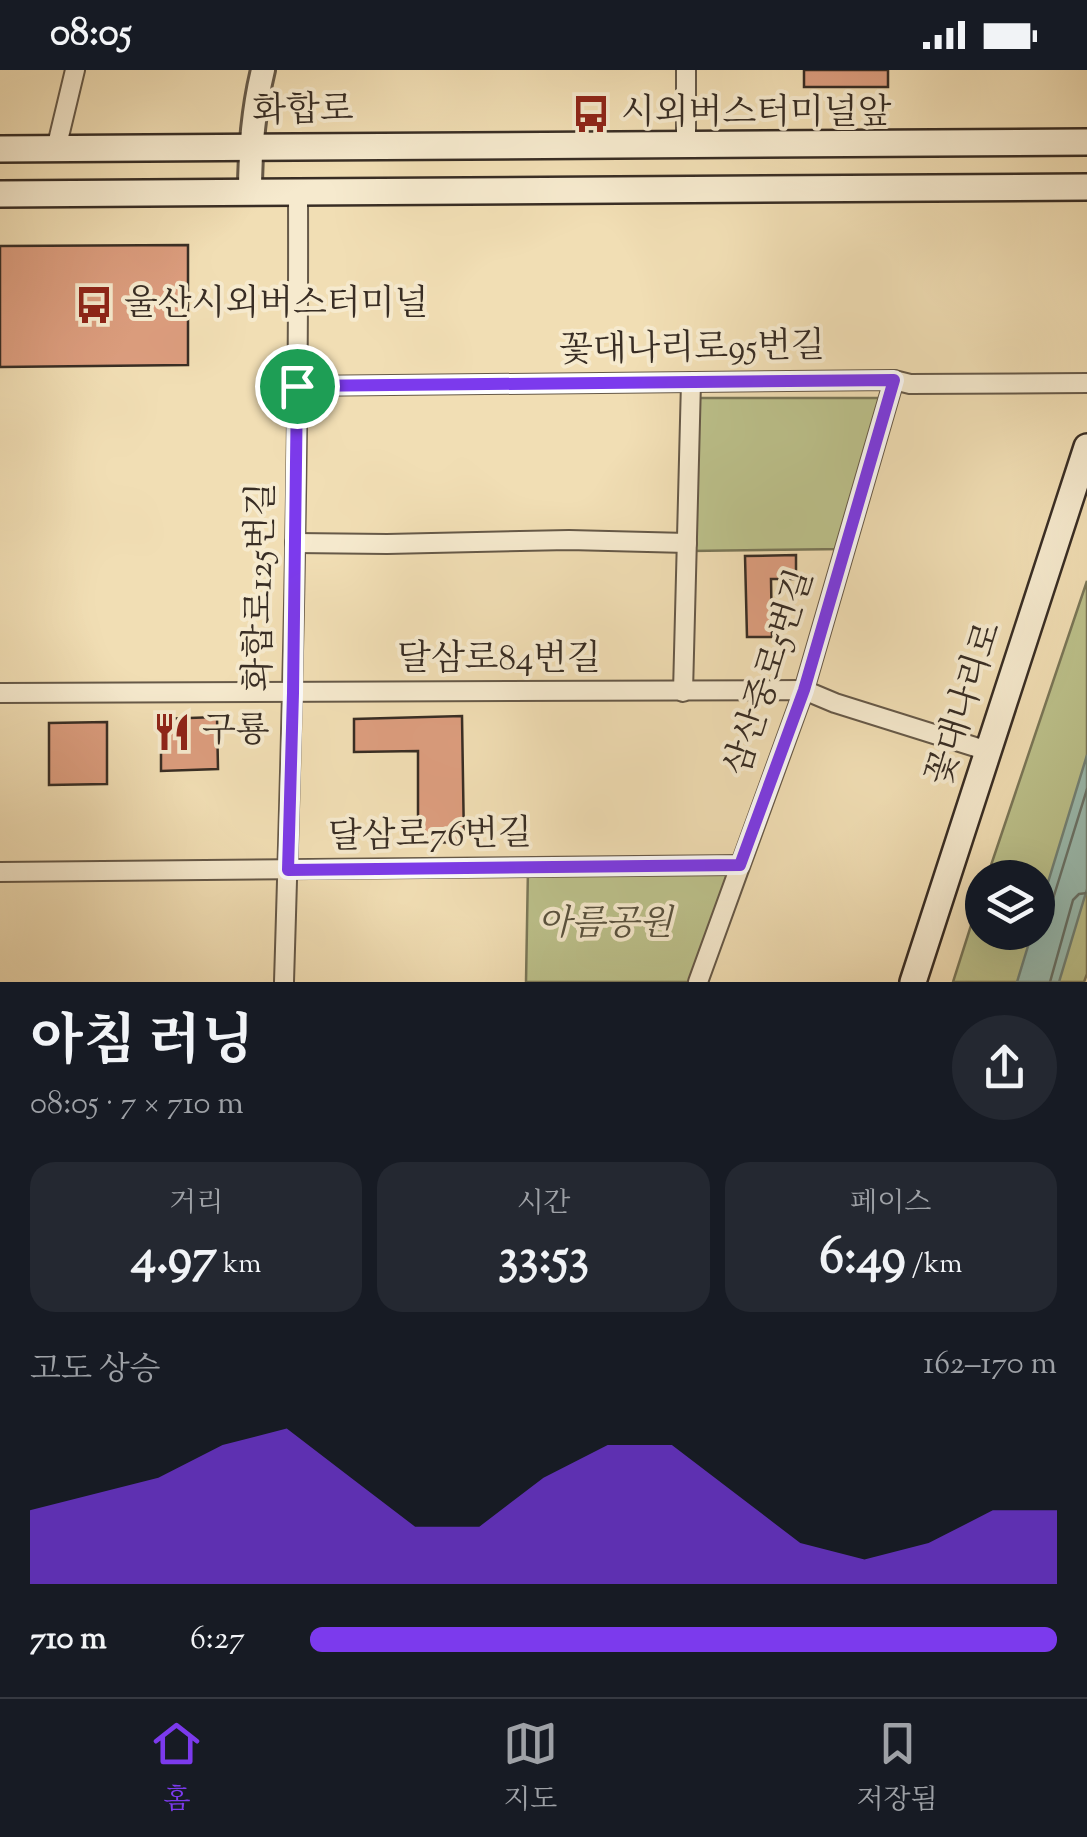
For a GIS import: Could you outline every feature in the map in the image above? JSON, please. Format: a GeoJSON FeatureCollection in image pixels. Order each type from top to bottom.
{"type":"FeatureCollection","features":[{"type":"Feature","properties":{"kind":"main road","name":"화합로"},"geometry":{"type":"LineString","coordinates":[[0,149],[1087,142]]}},
{"type":"Feature","properties":{"kind":"main road"},"geometry":{"type":"LineString","coordinates":[[0,194],[1087,187]]}},
{"type":"Feature","properties":{"kind":"main road","name":"꽃대나리로"},"geometry":{"type":"LineString","coordinates":[[913,982],[1087,447]]}},
{"type":"Feature","properties":{"kind":"street"},"geometry":{"type":"LineString","coordinates":[[56,149],[76,70]]}},
{"type":"Feature","properties":{"kind":"street"},"geometry":{"type":"LineString","coordinates":[[250,193],[250,148],[263,70]]}},
{"type":"Feature","properties":{"kind":"street"},"geometry":{"type":"LineString","coordinates":[[686,70],[686,144]]}},
{"type":"Feature","properties":{"kind":"street","name":"화합로125번길"},"geometry":{"type":"LineString","coordinates":[[284,982],[293,693],[298,193]]}},
{"type":"Feature","properties":{"kind":"street","name":"삼산중로5번길"},"geometry":{"type":"LineString","coordinates":[[698,982],[804,690],[894,380]]}},
{"type":"Feature","properties":{"kind":"street"},"geometry":{"type":"LineString","coordinates":[[683,692],[691,382]]}},
{"type":"Feature","properties":{"kind":"street","name":"꽃대나리로95번길"},"geometry":{"type":"LineString","coordinates":[[297,386],[1087,382]]}},
{"type":"Feature","properties":{"kind":"street"},"geometry":{"type":"LineString","coordinates":[[295,543],[688,542]]}},
{"type":"Feature","properties":{"kind":"street","name":"달삼로84번길"},"geometry":{"type":"LineString","coordinates":[[0,692],[804,690],[835,704],[988,751]]}},
{"type":"Feature","properties":{"kind":"street","name":"달삼로76번길"},"geometry":{"type":"LineString","coordinates":[[0,872],[740,865]]}},
{"type":"Feature","properties":{"kind":"green space"},"geometry":{"type":"Polygon","coordinates":[[[692,398],[888,398],[844,549],[691,551],[692,398]]]}},
{"type":"Feature","properties":{"kind":"green space"},"geometry":{"type":"Polygon","coordinates":[[[1087,581],[1084,982],[953,982],[965,944],[965,950],[1055,950],[1055,860],[993,860],[1087,581]]]}},
{"type":"Feature","properties":{"kind":"green space","name":"아름공원"},"geometry":{"type":"Polygon","coordinates":[[[732,865],[696,982],[526,982],[528,868],[732,865]]]}},
{"type":"Feature","properties":{"kind":"water"},"geometry":{"type":"Polygon","coordinates":[[[1087,755],[1087,889],[1059,982],[1017,982],[1027,950],[1055,950],[1055,860],[1087,755]]]}},
{"type":"Feature","properties":{"kind":"building"},"geometry":{"type":"Polygon","coordinates":[[[804,70],[888,70],[888,87],[804,87],[804,70]]]}},
{"type":"Feature","properties":{"kind":"building","name":"울산시외버스터미널"},"geometry":{"type":"Polygon","coordinates":[[[188,245],[188,365],[0,367],[0,246],[188,245]]]}},
{"type":"Feature","properties":{"kind":"building"},"geometry":{"type":"Polygon","coordinates":[[[796,555],[796,579],[771,579],[772,637],[747,637],[745,556],[796,555]]]}},
{"type":"Feature","properties":{"kind":"building"},"geometry":{"type":"Polygon","coordinates":[[[462,716],[464,842],[418,843],[418,751],[354,752],[354,719],[462,716]]]}},
{"type":"Feature","properties":{"kind":"building"},"geometry":{"type":"Polygon","coordinates":[[[217,717],[218,769],[161,771],[161,719],[217,717]]]}},
{"type":"Feature","properties":{"kind":"building"},"geometry":{"type":"Polygon","coordinates":[[[107,722],[107,784],[49,785],[49,723],[107,722]]]}},
{"type":"Feature","properties":{"kind":"place","name":"시외버스터미널앞"},"geometry":{"type":"Point","coordinates":[591,114]}},
{"type":"Feature","properties":{"kind":"place","name":"울산시외버스터미널"},"geometry":{"type":"Point","coordinates":[94,305]}},
{"type":"Feature","properties":{"kind":"place","name":"구룡"},"geometry":{"type":"Point","coordinates":[172,732]}},
{"type":"Feature","properties":{"kind":"route"},"geometry":{"type":"LineString","coordinates":[[894,380],[804,690],[740,865],[288,870],[297,386],[894,380]]}}]}
